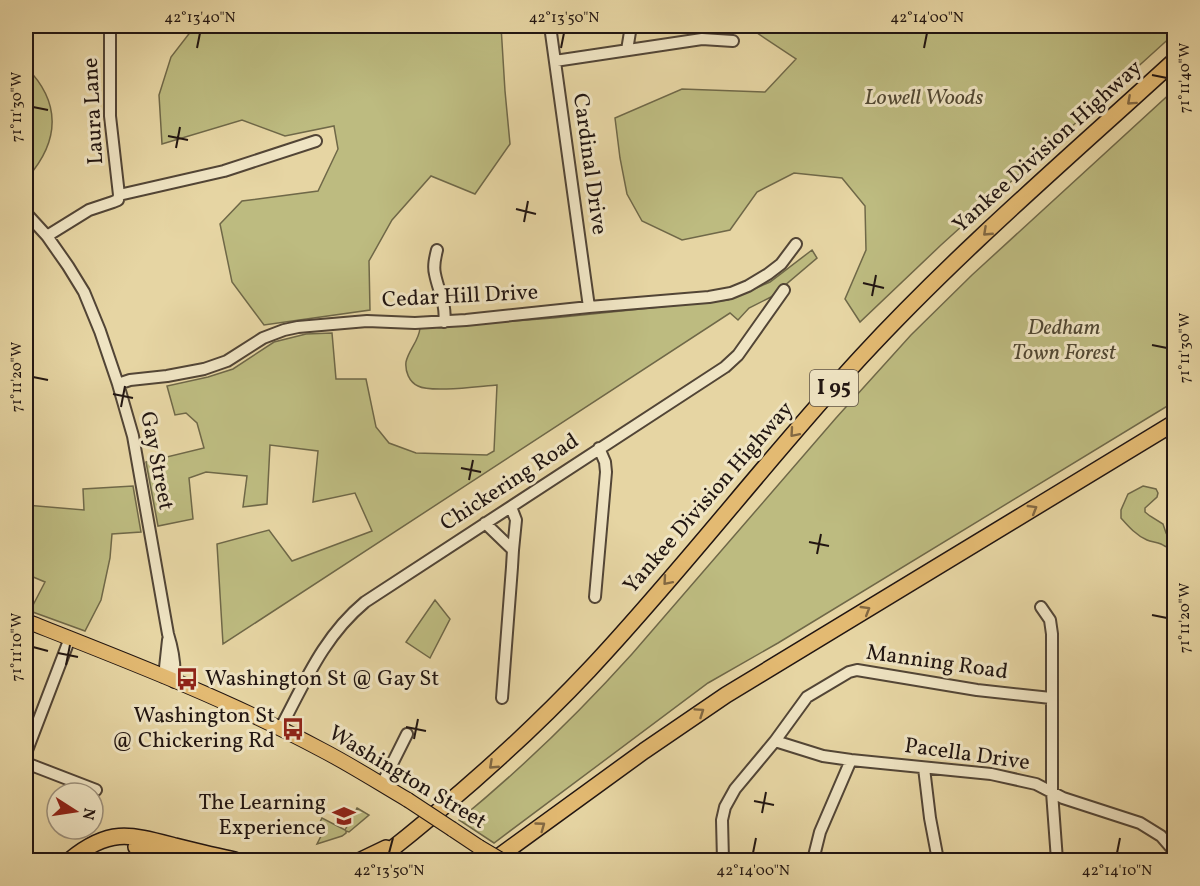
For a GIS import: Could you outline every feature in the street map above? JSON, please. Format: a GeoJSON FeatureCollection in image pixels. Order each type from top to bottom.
{"type":"FeatureCollection","features":[{"type":"Feature","properties":{"kind":"highway","name":"Yankee Division Highway"},"geometry":{"type":"LineString","coordinates":[[378,861],[492,765],[579,681],[839,382],[916,299],[1174,61]]}},
{"type":"Feature","properties":{"kind":"highway"},"geometry":{"type":"LineString","coordinates":[[494,861],[504,857],[656,742],[726,695],[1174,423]]}},
{"type":"Feature","properties":{"kind":"highway"},"geometry":{"type":"LineString","coordinates":[[70,861],[105,839],[128,836],[145,838],[235,861]]}},
{"type":"Feature","properties":{"kind":"highway"},"geometry":{"type":"LineString","coordinates":[[361,861],[405,839]]}},
{"type":"Feature","properties":{"kind":"highway"},"geometry":{"type":"LineString","coordinates":[[85,861],[106,849],[122,846],[153,850],[171,861]]}},
{"type":"Feature","properties":{"kind":"main road","name":"Washington Street"},"geometry":{"type":"LineString","coordinates":[[26,621],[208,695],[280,729],[382,784],[479,847],[504,857]]}},
{"type":"Feature","properties":{"kind":"street","name":"Laura Lane"},"geometry":{"type":"LineString","coordinates":[[48,236],[89,210],[118,200],[110,116],[110,26]]}},
{"type":"Feature","properties":{"kind":"street","name":"Cardinal Drive"},"geometry":{"type":"LineString","coordinates":[[553,26],[551,33],[589,307]]}},
{"type":"Feature","properties":{"kind":"street"},"geometry":{"type":"LineString","coordinates":[[627,50],[631,26]]}},
{"type":"Feature","properties":{"kind":"street"},"geometry":{"type":"LineString","coordinates":[[555,61],[702,39],[733,41]]}},
{"type":"Feature","properties":{"kind":"street","name":"Laura Lane"},"geometry":{"type":"LineString","coordinates":[[119,195],[224,171],[316,141]]}},
{"type":"Feature","properties":{"kind":"street","name":"Gay Street"},"geometry":{"type":"LineString","coordinates":[[26,213],[48,236],[84,292],[118,384],[133,436],[168,634],[175,660],[175,668],[169,679]]}},
{"type":"Feature","properties":{"kind":"street","name":"Cedar Hill Drive"},"geometry":{"type":"LineString","coordinates":[[118,384],[130,380],[204,369],[227,361],[263,338],[298,327],[367,321],[444,322],[731,293],[768,274],[781,264],[796,244]]}},
{"type":"Feature","properties":{"kind":"street"},"geometry":{"type":"LineString","coordinates":[[437,250],[434,261],[435,274],[444,309],[444,322]]}},
{"type":"Feature","properties":{"kind":"street","name":"Chickering Road"},"geometry":{"type":"LineString","coordinates":[[280,729],[316,661],[343,622],[365,602],[725,367],[738,355],[784,290]]}},
{"type":"Feature","properties":{"kind":"street"},"geometry":{"type":"LineString","coordinates":[[595,597],[606,472],[606,462],[599,448]]}},
{"type":"Feature","properties":{"kind":"street"},"geometry":{"type":"LineString","coordinates":[[502,698],[516,520],[511,507]]}},
{"type":"Feature","properties":{"kind":"street"},"geometry":{"type":"LineString","coordinates":[[485,523],[513,550]]}},
{"type":"Feature","properties":{"kind":"street"},"geometry":{"type":"LineString","coordinates":[[1041,607],[1050,620],[1052,634],[1052,792],[1057,861]]}},
{"type":"Feature","properties":{"kind":"street"},"geometry":{"type":"LineString","coordinates":[[26,753],[70,639]]}},
{"type":"Feature","properties":{"kind":"street","name":"Manning Road"},"geometry":{"type":"LineString","coordinates":[[723,861],[722,828],[725,807],[735,789],[775,741],[807,697],[849,672],[857,670],[977,690],[1052,698]]}},
{"type":"Feature","properties":{"kind":"street"},"geometry":{"type":"LineString","coordinates":[[382,784],[407,734]]}},
{"type":"Feature","properties":{"kind":"street","name":"Pacella Drive"},"geometry":{"type":"LineString","coordinates":[[775,741],[823,756],[991,774],[1036,784],[1063,798],[1140,823],[1161,836],[1174,852]]}},
{"type":"Feature","properties":{"kind":"street"},"geometry":{"type":"LineString","coordinates":[[813,861],[820,832],[851,760]]}},
{"type":"Feature","properties":{"kind":"street"},"geometry":{"type":"LineString","coordinates":[[26,763],[73,781]]}},
{"type":"Feature","properties":{"kind":"street"},"geometry":{"type":"LineString","coordinates":[[924,768],[938,861]]}},
{"type":"Feature","properties":{"kind":"green space"},"geometry":{"type":"Polygon","coordinates":[[[195,26],[501,26],[510,144],[475,194],[431,176],[392,220],[369,261],[370,310],[264,325],[232,282],[220,224],[242,201],[318,191],[338,149],[334,126],[285,136],[242,120],[162,144],[159,95],[171,57],[195,26]]]}},
{"type":"Feature","properties":{"kind":"green space","name":"Lowell Woods"},"geometry":{"type":"Polygon","coordinates":[[[742,26],[1174,26],[1174,34],[941,245],[860,322],[845,299],[866,250],[865,206],[842,178],[794,173],[757,192],[730,230],[682,240],[642,221],[627,194],[615,118],[682,89],[765,92],[796,59],[757,33],[742,26]]]}},
{"type":"Feature","properties":{"kind":"green space"},"geometry":{"type":"Polygon","coordinates":[[[26,67],[46,94],[52,121],[51,135],[46,149],[28,177],[26,174],[26,67]]]}},
{"type":"Feature","properties":{"kind":"green space","name":"Dedham Town Forest"},"geometry":{"type":"Polygon","coordinates":[[[1174,90],[1174,402],[778,643],[708,683],[494,843],[459,820],[527,761],[612,676],[911,335],[972,275],[1174,90]]]}},
{"type":"Feature","properties":{"kind":"green space"},"geometry":{"type":"Polygon","coordinates":[[[812,250],[817,258],[771,297],[749,308],[738,320],[730,313],[223,644],[217,544],[269,530],[292,561],[372,531],[355,493],[313,502],[318,451],[270,445],[267,504],[243,507],[247,476],[206,472],[189,478],[193,519],[158,526],[146,462],[204,448],[197,423],[186,413],[175,415],[167,386],[233,369],[274,342],[306,334],[332,333],[336,379],[366,379],[376,427],[389,443],[416,453],[487,455],[494,451],[497,385],[434,389],[424,388],[412,382],[408,376],[406,362],[420,328],[553,318],[728,300],[770,282],[812,250]]]}},
{"type":"Feature","properties":{"kind":"green space"},"geometry":{"type":"Polygon","coordinates":[[[133,486],[141,532],[112,534],[110,558],[101,600],[85,631],[30,611],[45,582],[26,574],[26,505],[84,510],[83,489],[133,486]]]}},
{"type":"Feature","properties":{"kind":"green space"},"geometry":{"type":"Polygon","coordinates":[[[1143,486],[1156,489],[1158,493],[1157,497],[1145,508],[1145,512],[1163,524],[1174,548],[1143,538],[1121,518],[1121,510],[1128,494],[1143,486]]]}},
{"type":"Feature","properties":{"kind":"green space"},"geometry":{"type":"Polygon","coordinates":[[[435,600],[450,619],[430,658],[406,642],[435,600]]]}},
{"type":"Feature","properties":{"kind":"green space"},"geometry":{"type":"Polygon","coordinates":[[[357,808],[369,815],[342,836],[317,844],[322,834],[318,832],[322,818],[345,830],[357,808]]]}},
{"type":"Feature","properties":{"kind":"place","name":"Washington St @ Gay St"},"geometry":{"type":"Point","coordinates":[187,679]}},
{"type":"Feature","properties":{"kind":"place","name":"Washington St @ Chickering Rd"},"geometry":{"type":"Point","coordinates":[293,729]}},
{"type":"Feature","properties":{"kind":"place","name":"The Learning Experience"},"geometry":{"type":"Point","coordinates":[344,816]}}]}
